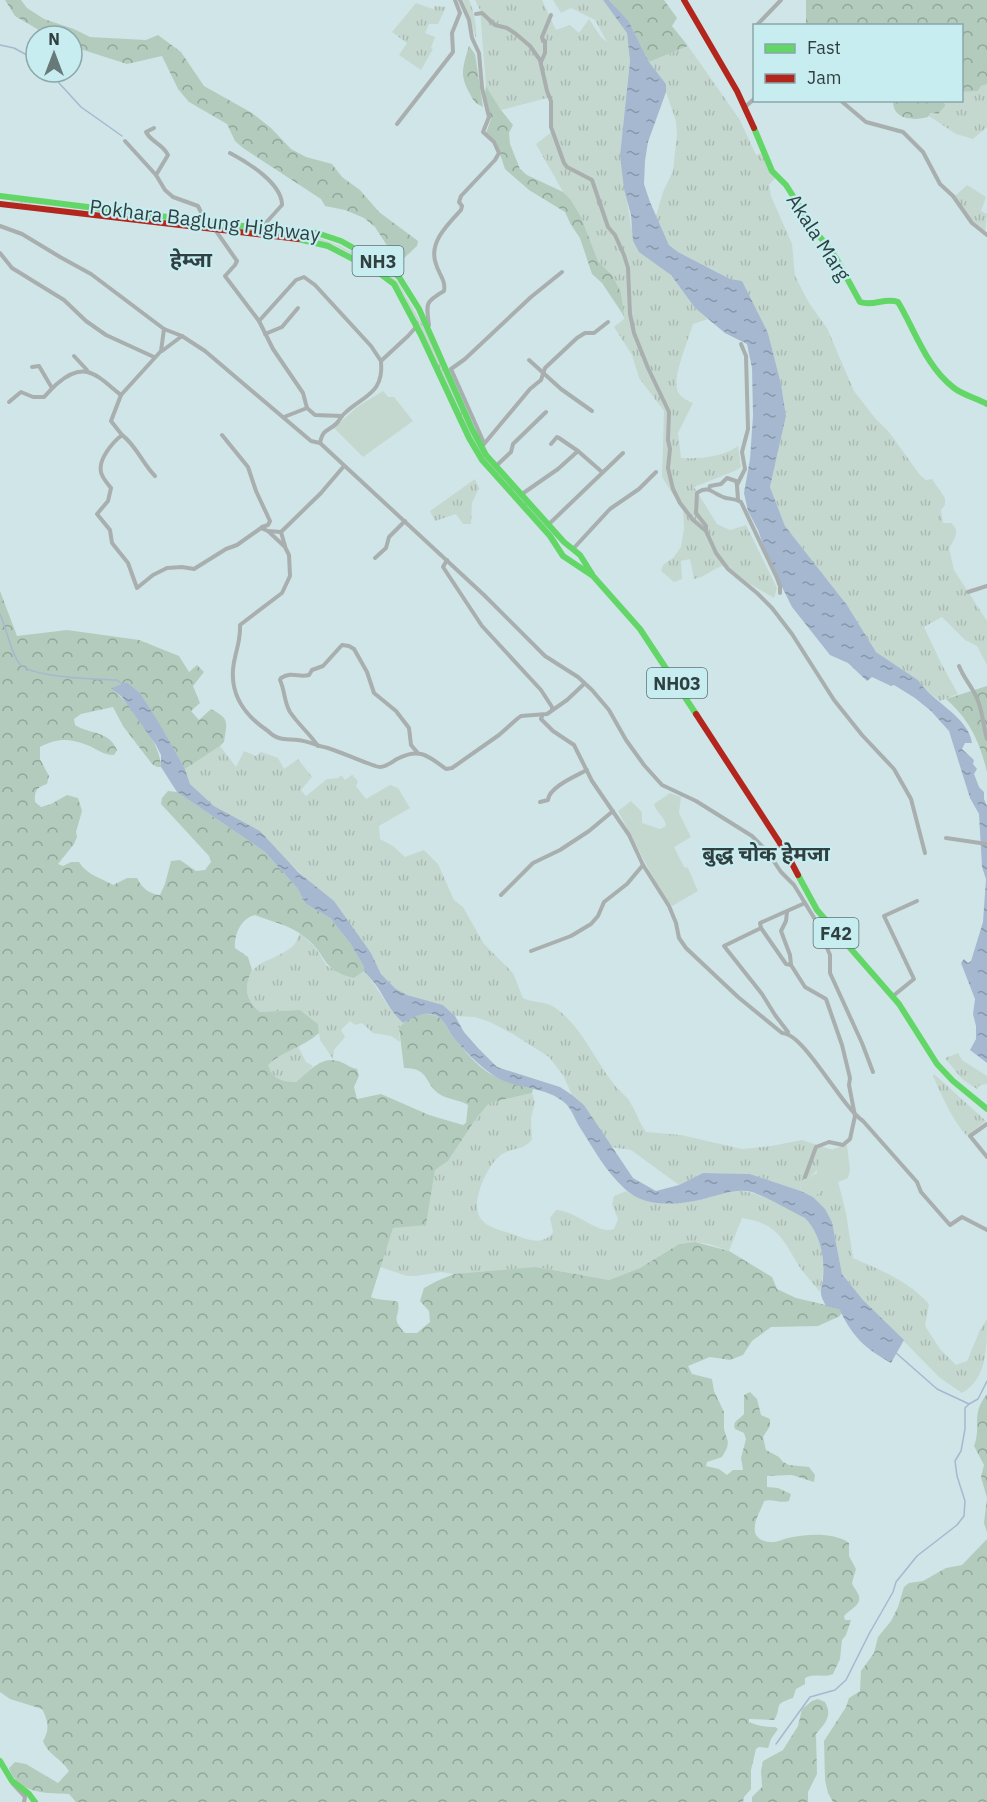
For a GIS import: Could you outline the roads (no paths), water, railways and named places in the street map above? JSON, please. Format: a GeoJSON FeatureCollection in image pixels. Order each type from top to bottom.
{"type":"FeatureCollection","features":[{"type":"Feature","properties":{"kind":"main road","name":"Akala Marg"},"geometry":{"type":"LineString","coordinates":[[684,0],[745,107],[772,171],[786,185],[836,258],[860,302],[867,305],[886,299],[898,302],[920,343],[947,382],[957,390],[987,404]]}},
{"type":"Feature","properties":{"kind":"main road","name":"Pokhara Baglung Highway"},"geometry":{"type":"LineString","coordinates":[[0,196],[322,234],[351,246],[386,266],[402,281],[419,309],[484,452],[567,546],[585,561],[593,576],[640,629],[711,735],[781,846],[824,920],[893,997],[937,1064],[953,1081],[987,1109]]}},
{"type":"Feature","properties":{"kind":"main road","name":"Pokhara Baglung Highway"},"geometry":{"type":"LineString","coordinates":[[0,204],[312,241],[334,249],[378,273],[394,284],[482,460],[550,536],[563,556],[593,576]]}},
{"type":"Feature","properties":{"kind":"main road"},"geometry":{"type":"LineString","coordinates":[[0,1761],[12,1781],[29,1794],[35,1802]]}},
{"type":"Feature","properties":{"kind":"street"},"geometry":{"type":"LineString","coordinates":[[397,124],[453,52],[452,33],[460,13],[455,0]]}},
{"type":"Feature","properties":{"kind":"street"},"geometry":{"type":"LineString","coordinates":[[432,337],[426,305],[430,299],[444,291],[446,284],[435,262],[438,239],[442,230],[461,210],[462,206],[459,202],[461,196],[499,153],[494,142],[483,132],[489,117],[482,88],[479,53],[460,0]]}},
{"type":"Feature","properties":{"kind":"street"},"geometry":{"type":"LineString","coordinates":[[758,24],[781,0]]}},
{"type":"Feature","properties":{"kind":"street"},"geometry":{"type":"LineString","coordinates":[[476,14],[482,13],[495,25],[507,28],[516,34],[530,46],[543,66],[546,91],[551,101],[551,128],[564,163],[567,167],[592,180],[608,227],[615,235],[628,268],[630,314],[634,333],[669,412],[668,468],[673,489],[687,513],[706,531]]}},
{"type":"Feature","properties":{"kind":"street"},"geometry":{"type":"LineString","coordinates":[[541,63],[545,53],[545,41],[542,37],[551,15]]}},
{"type":"Feature","properties":{"kind":"street"},"geometry":{"type":"LineString","coordinates":[[745,107],[753,100]]}},
{"type":"Feature","properties":{"kind":"street"},"geometry":{"type":"LineString","coordinates":[[842,102],[866,122],[903,132],[923,152],[940,184],[953,196],[972,223],[987,235]]}},
{"type":"Feature","properties":{"kind":"street"},"geometry":{"type":"LineString","coordinates":[[154,128],[147,132],[148,136],[165,149],[168,155],[156,175]]}},
{"type":"Feature","properties":{"kind":"street"},"geometry":{"type":"LineString","coordinates":[[125,141],[156,175],[165,190],[173,197],[198,206],[206,222]]}},
{"type":"Feature","properties":{"kind":"street"},"geometry":{"type":"LineString","coordinates":[[230,153],[264,175],[283,201],[262,227]]}},
{"type":"Feature","properties":{"kind":"street"},"geometry":{"type":"LineString","coordinates":[[0,225],[22,234],[91,274],[164,329],[182,336],[205,351],[311,441],[320,443],[405,520],[545,656],[578,677],[592,690],[609,710],[644,765],[662,785],[720,815],[752,836],[794,885],[816,921],[830,955],[830,973],[873,1072]]}},
{"type":"Feature","properties":{"kind":"street"},"geometry":{"type":"LineString","coordinates":[[215,230],[237,261],[225,276],[258,321],[303,393],[307,408],[315,415],[342,416]]}},
{"type":"Feature","properties":{"kind":"street"},"geometry":{"type":"LineString","coordinates":[[0,253],[12,268],[64,300],[86,321],[106,335],[154,357]]}},
{"type":"Feature","properties":{"kind":"street"},"geometry":{"type":"LineString","coordinates":[[484,452],[484,443],[451,369],[562,272]]}},
{"type":"Feature","properties":{"kind":"street"},"geometry":{"type":"LineString","coordinates":[[258,321],[296,280],[304,277],[315,285],[371,346],[381,361],[381,375],[375,388],[322,433],[320,443]]}},
{"type":"Feature","properties":{"kind":"street"},"geometry":{"type":"LineString","coordinates":[[265,334],[282,327],[298,308]]}},
{"type":"Feature","properties":{"kind":"street"},"geometry":{"type":"LineString","coordinates":[[484,443],[544,374],[545,368],[577,338],[585,333],[594,333],[608,322]]}},
{"type":"Feature","properties":{"kind":"street"},"geometry":{"type":"LineString","coordinates":[[381,361],[417,326]]}},
{"type":"Feature","properties":{"kind":"street"},"geometry":{"type":"LineString","coordinates":[[162,351],[164,329]]}},
{"type":"Feature","properties":{"kind":"street"},"geometry":{"type":"LineString","coordinates":[[155,476],[142,462],[130,441],[111,421],[121,395],[154,357],[182,336]]}},
{"type":"Feature","properties":{"kind":"street"},"geometry":{"type":"LineString","coordinates":[[737,485],[746,469],[742,452],[748,429],[746,356],[741,344]]}},
{"type":"Feature","properties":{"kind":"street"},"geometry":{"type":"LineString","coordinates":[[74,356],[88,371],[98,376],[121,395]]}},
{"type":"Feature","properties":{"kind":"street"},"geometry":{"type":"LineString","coordinates":[[529,360],[561,389],[592,411]]}},
{"type":"Feature","properties":{"kind":"street"},"geometry":{"type":"LineString","coordinates":[[32,367],[39,366],[52,388]]}},
{"type":"Feature","properties":{"kind":"street"},"geometry":{"type":"LineString","coordinates":[[9,402],[21,392],[33,398],[44,397],[52,388],[72,374],[88,371]]}},
{"type":"Feature","properties":{"kind":"street"},"geometry":{"type":"LineString","coordinates":[[284,417],[307,408]]}},
{"type":"Feature","properties":{"kind":"street"},"geometry":{"type":"LineString","coordinates":[[495,466],[512,452],[513,444],[546,412]]}},
{"type":"Feature","properties":{"kind":"street"},"geometry":{"type":"LineString","coordinates":[[122,435],[110,448],[102,463],[101,474],[111,489],[108,501],[97,514],[110,530],[112,543],[128,564],[137,588],[153,575],[167,568],[194,569],[268,525],[270,521],[248,467],[222,435]]}},
{"type":"Feature","properties":{"kind":"street"},"geometry":{"type":"LineString","coordinates":[[551,444],[557,437],[559,438],[602,472]]}},
{"type":"Feature","properties":{"kind":"street"},"geometry":{"type":"LineString","coordinates":[[521,495],[558,469],[578,451]]}},
{"type":"Feature","properties":{"kind":"street"},"geometry":{"type":"LineString","coordinates":[[548,525],[623,453]]}},
{"type":"Feature","properties":{"kind":"street"},"geometry":{"type":"LineString","coordinates":[[268,531],[281,531],[321,493],[344,466]]}},
{"type":"Feature","properties":{"kind":"street"},"geometry":{"type":"LineString","coordinates":[[573,549],[610,509],[639,489],[656,472]]}},
{"type":"Feature","properties":{"kind":"street"},"geometry":{"type":"LineString","coordinates":[[709,489],[710,486],[721,484],[727,478],[736,481],[738,500],[745,508],[762,550],[777,578],[780,593]]}},
{"type":"Feature","properties":{"kind":"street"},"geometry":{"type":"LineString","coordinates":[[738,500],[722,497],[709,489],[702,489],[697,493],[696,513],[706,526],[716,553],[728,569],[772,608],[792,634],[834,700],[862,735],[894,769],[910,799],[925,853]]}},
{"type":"Feature","properties":{"kind":"street"},"geometry":{"type":"LineString","coordinates":[[375,558],[386,548],[389,537],[405,520]]}},
{"type":"Feature","properties":{"kind":"street"},"geometry":{"type":"LineString","coordinates":[[261,528],[268,531],[285,547]]}},
{"type":"Feature","properties":{"kind":"street"},"geometry":{"type":"LineString","coordinates":[[281,531],[289,555],[290,568],[287,585],[282,593],[240,625],[241,639],[233,668],[233,680],[240,705],[260,726],[276,738],[302,740],[367,761],[377,767],[385,766],[401,757],[418,752]]}},
{"type":"Feature","properties":{"kind":"street"},"geometry":{"type":"LineString","coordinates":[[447,560],[443,567],[482,626],[541,690],[552,706],[552,710]]}},
{"type":"Feature","properties":{"kind":"street"},"geometry":{"type":"LineString","coordinates":[[968,592],[987,586]]}},
{"type":"Feature","properties":{"kind":"street"},"geometry":{"type":"LineString","coordinates":[[318,746],[290,712],[280,680],[291,673],[309,675],[312,669],[324,666],[342,645],[354,650],[367,672],[374,693],[396,711],[409,728],[411,745],[418,752],[431,757],[446,769],[452,768],[492,740],[521,716],[542,716],[584,684]]}},
{"type":"Feature","properties":{"kind":"street"},"geometry":{"type":"LineString","coordinates":[[959,666],[978,700],[981,723],[987,739]]}},
{"type":"Feature","properties":{"kind":"street"},"geometry":{"type":"LineString","coordinates":[[542,716],[541,719],[553,731],[574,746],[629,835],[643,865],[669,906],[680,938],[686,948],[738,997],[782,1033],[789,1033]]}},
{"type":"Feature","properties":{"kind":"street"},"geometry":{"type":"LineString","coordinates":[[540,802],[548,800],[553,789],[587,770]]}},
{"type":"Feature","properties":{"kind":"street"},"geometry":{"type":"LineString","coordinates":[[501,895],[533,864],[589,831],[613,811]]}},
{"type":"Feature","properties":{"kind":"street"},"geometry":{"type":"LineString","coordinates":[[946,838],[987,844]]}},
{"type":"Feature","properties":{"kind":"street"},"geometry":{"type":"LineString","coordinates":[[767,851],[781,846]]}},
{"type":"Feature","properties":{"kind":"street"},"geometry":{"type":"LineString","coordinates":[[531,951],[571,936],[591,924],[598,916],[604,902],[627,884],[643,865]]}},
{"type":"Feature","properties":{"kind":"street"},"geometry":{"type":"LineString","coordinates":[[893,997],[914,979],[884,916],[917,900]]}},
{"type":"Feature","properties":{"kind":"street"},"geometry":{"type":"LineString","coordinates":[[791,965],[786,964],[761,928],[760,923],[805,903]]}},
{"type":"Feature","properties":{"kind":"street"},"geometry":{"type":"LineString","coordinates":[[787,911],[786,921],[781,931],[790,955],[791,965],[804,987],[826,999],[845,1054],[855,1116],[850,1139],[843,1145],[829,1142],[816,1147],[805,1177]]}},
{"type":"Feature","properties":{"kind":"street"},"geometry":{"type":"LineString","coordinates":[[761,928],[724,946],[789,1033],[803,1045],[855,1116],[863,1121],[917,1182],[921,1192],[950,1225],[962,1217],[987,1230]]}},
{"type":"Feature","properties":{"kind":"street"},"geometry":{"type":"LineString","coordinates":[[987,1124],[970,1136],[987,1157]]}},
{"type":"Feature","properties":{"kind":"street"},"geometry":{"type":"LineString","coordinates":[[12,1781],[25,1797],[24,1802]]}},
{"type":"Feature","properties":{"kind":"water"},"geometry":{"type":"Polygon","coordinates":[[[603,0],[609,0],[628,20],[649,62],[666,84],[666,92],[648,142],[644,184],[669,245],[730,279],[742,281],[768,333],[781,384],[786,416],[770,487],[785,526],[847,605],[876,652],[918,680],[957,717],[969,734],[972,743],[965,743],[962,749],[974,760],[973,764],[977,769],[974,774],[979,787],[984,792],[987,806],[987,1063],[970,1050],[976,1039],[973,1014],[975,999],[961,963],[964,959],[968,963],[971,961],[983,922],[986,879],[982,867],[979,814],[970,798],[949,731],[931,711],[915,698],[894,685],[891,686],[872,677],[867,681],[848,663],[830,655],[792,607],[768,559],[758,530],[748,511],[744,493],[750,459],[753,416],[752,368],[747,344],[725,333],[695,308],[671,275],[639,252],[633,241],[631,215],[624,189],[620,155],[630,61],[627,33],[603,0]]]}},
{"type":"Feature","properties":{"kind":"water"},"geometry":{"type":"Polygon","coordinates":[[[127,682],[140,693],[159,723],[185,769],[190,784],[214,806],[260,831],[298,872],[334,901],[371,953],[381,974],[396,989],[407,995],[443,1005],[455,1016],[464,1032],[497,1067],[560,1087],[572,1095],[584,1105],[633,1178],[656,1191],[679,1185],[703,1173],[750,1174],[813,1197],[825,1209],[832,1222],[842,1274],[863,1300],[904,1340],[891,1363],[860,1341],[839,1309],[826,1306],[821,1291],[822,1254],[818,1238],[805,1218],[764,1197],[746,1191],[730,1192],[675,1204],[643,1200],[618,1182],[595,1151],[571,1111],[557,1097],[501,1080],[493,1075],[467,1053],[437,1016],[423,1014],[403,1023],[364,971],[350,943],[330,918],[306,904],[297,888],[265,852],[177,792],[161,767],[161,755],[156,745],[122,697],[111,688],[127,682]]]}},
{"type":"Feature","properties":{"kind":"waterway"},"geometry":{"type":"LineString","coordinates":[[0,45],[14,48],[24,53]]}},
{"type":"Feature","properties":{"kind":"waterway"},"geometry":{"type":"LineString","coordinates":[[60,84],[81,107],[122,136]]}},
{"type":"Feature","properties":{"kind":"waterway"},"geometry":{"type":"LineString","coordinates":[[0,614],[15,656],[21,665],[39,673],[117,680],[122,684]]}},
{"type":"Feature","properties":{"kind":"waterway"},"geometry":{"type":"LineString","coordinates":[[895,1352],[937,1389],[969,1404],[978,1399],[987,1381]]}},
{"type":"Feature","properties":{"kind":"waterway"},"geometry":{"type":"LineString","coordinates":[[776,1744],[810,1697],[835,1690],[846,1680],[893,1592],[896,1582],[917,1556],[957,1525],[964,1516],[965,1501],[955,1461],[961,1451],[965,1429],[965,1408],[969,1404]]}},
{"type":"Feature","properties":{"kind":"district","name":"हेम्जा"},"geometry":{"type":"Point","coordinates":[191,259]}},
{"type":"Feature","properties":{"kind":"district","name":"बुद्ध चोक हेमजा"},"geometry":{"type":"Point","coordinates":[766,853]}}]}
